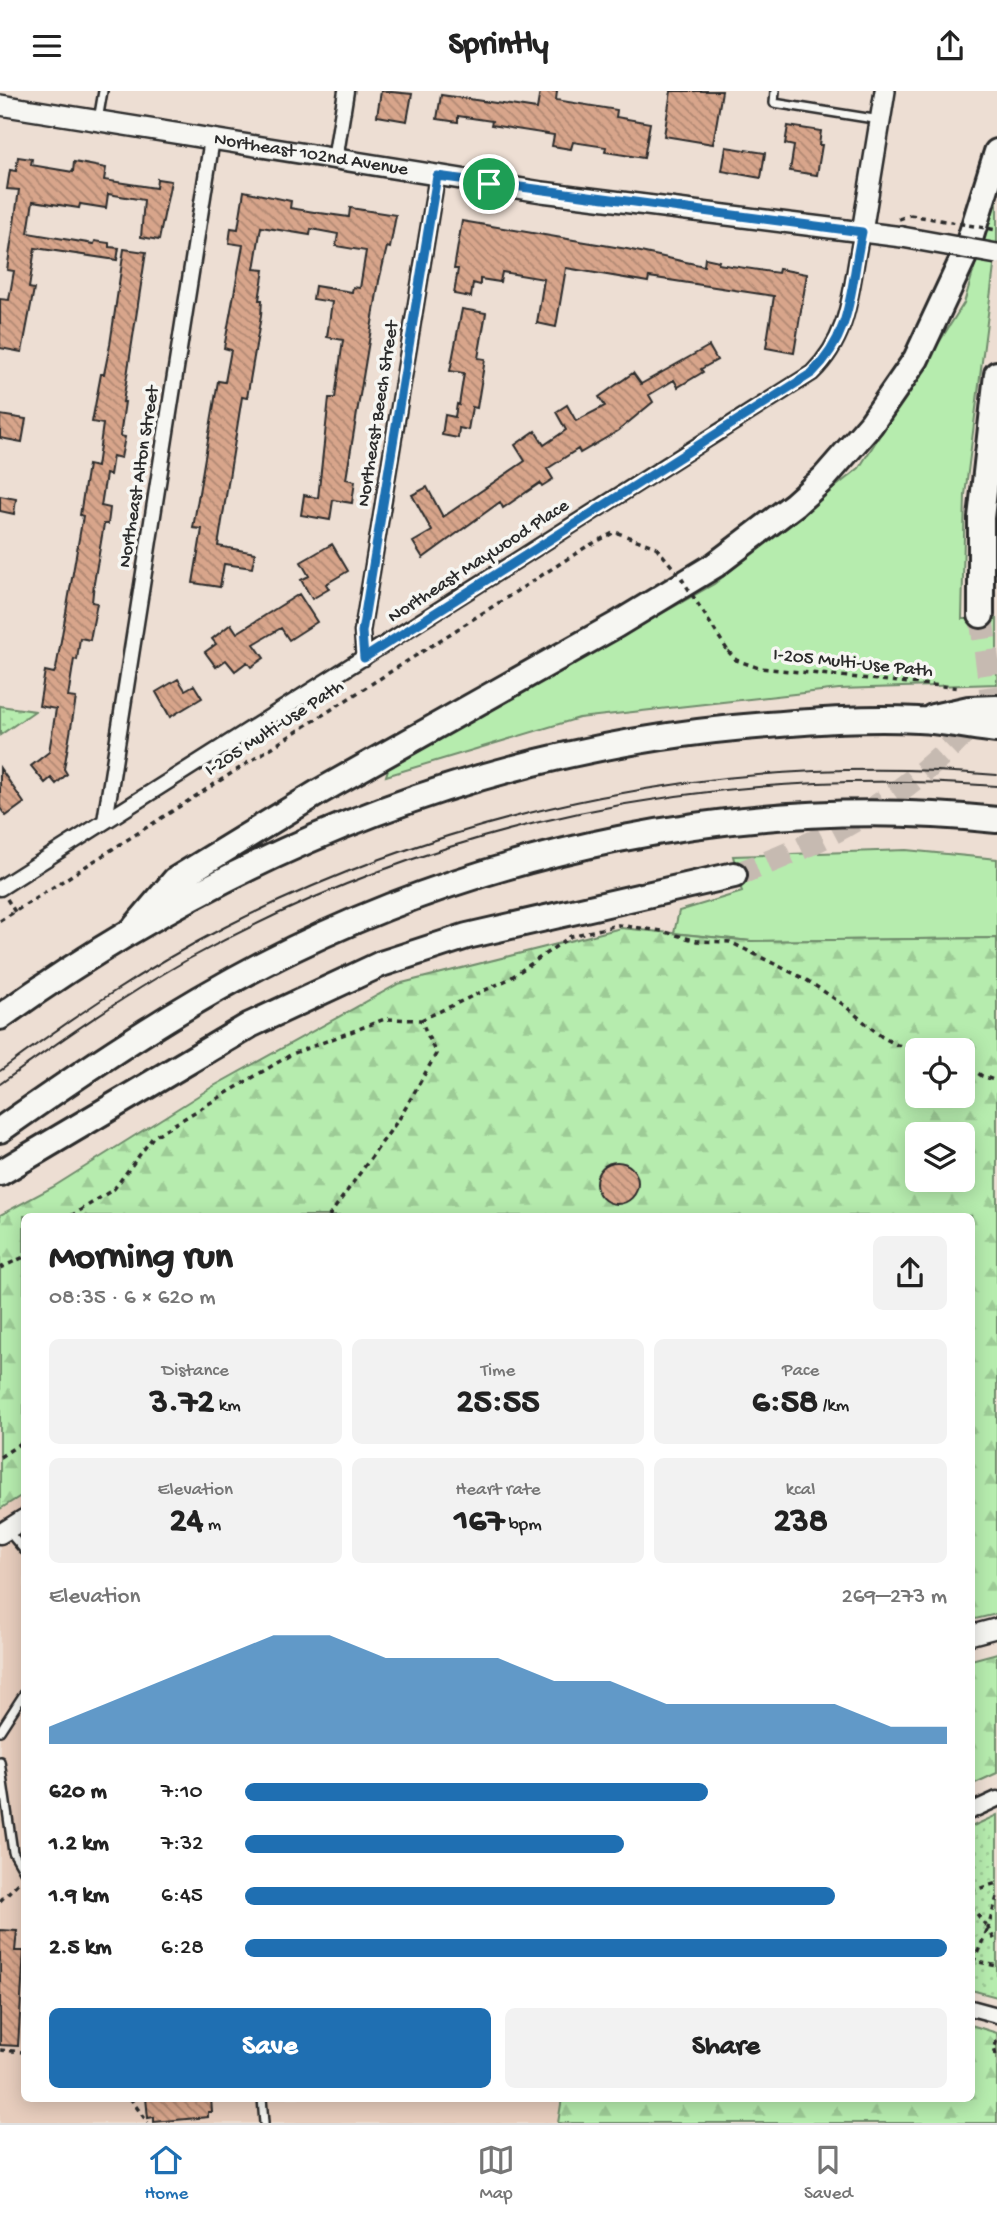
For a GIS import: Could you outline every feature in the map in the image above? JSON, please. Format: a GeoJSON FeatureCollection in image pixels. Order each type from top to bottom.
{"type":"FeatureCollection","features":[{"type":"Feature","properties":{"kind":"highway"},"geometry":{"type":"LineString","coordinates":[[135,927],[175,880],[318,792],[627,619],[743,546],[804,496],[871,424],[916,359],[966,252],[997,152]]}},
{"type":"Feature","properties":{"kind":"highway"},"geometry":{"type":"LineString","coordinates":[[981,615],[981,518],[997,374]]}},
{"type":"Feature","properties":{"kind":"highway"},"geometry":{"type":"LineString","coordinates":[[918,720],[969,709],[997,708]]}},
{"type":"Feature","properties":{"kind":"highway"},"geometry":{"type":"LineString","coordinates":[[0,1017],[135,927],[215,884],[396,803],[539,759],[702,730],[790,723],[918,720],[997,730]]}},
{"type":"Feature","properties":{"kind":"highway"},"geometry":{"type":"LineString","coordinates":[[0,1130],[156,1024],[265,963],[380,911],[491,872],[612,841],[747,822],[896,815],[997,820]]}},
{"type":"Feature","properties":{"kind":"highway"},"geometry":{"type":"LineString","coordinates":[[0,1173],[240,1031],[304,998],[381,964],[467,936],[734,875]]}},
{"type":"Feature","properties":{"kind":"main road"},"geometry":{"type":"LineString","coordinates":[[862,232],[885,91]]}},
{"type":"Feature","properties":{"kind":"main road","name":"Northeast 102nd Avenue"},"geometry":{"type":"LineString","coordinates":[[0,105],[437,176],[902,237],[997,254]]}},
{"type":"Feature","properties":{"kind":"street"},"geometry":{"type":"LineString","coordinates":[[335,160],[346,91]]}},
{"type":"Feature","properties":{"kind":"street","name":"Northeast Alton Street"},"geometry":{"type":"LineString","coordinates":[[105,821],[212,139]]}},
{"type":"Feature","properties":{"kind":"street","name":"Northeast Beech Street"},"geometry":{"type":"LineString","coordinates":[[364,658],[362,632],[437,176]]}},
{"type":"Feature","properties":{"kind":"street","name":"Northeast Maywood Place"},"geometry":{"type":"LineString","coordinates":[[0,887],[812,373],[838,343],[845,324],[862,232]]}},
{"type":"Feature","properties":{"kind":"street"},"geometry":{"type":"LineString","coordinates":[[3,1532],[21,1520]]}},
{"type":"Feature","properties":{"kind":"street"},"geometry":{"type":"LineString","coordinates":[[975,1634],[997,1628]]}},
{"type":"Feature","properties":{"kind":"street"},"geometry":{"type":"LineString","coordinates":[[975,1809],[997,1799]]}},
{"type":"Feature","properties":{"kind":"street"},"geometry":{"type":"LineString","coordinates":[[975,2009],[997,2015]]}},
{"type":"Feature","properties":{"kind":"lane"},"geometry":{"type":"LineString","coordinates":[[98,121],[103,91]]}},
{"type":"Feature","properties":{"kind":"lane"},"geometry":{"type":"LineString","coordinates":[[775,91],[774,103],[881,120]]}},
{"type":"Feature","properties":{"kind":"lane"},"geometry":{"type":"LineString","coordinates":[[3,1532],[21,1547]]}},
{"type":"Feature","properties":{"kind":"lane"},"geometry":{"type":"LineString","coordinates":[[0,1731],[21,1699]]}},
{"type":"Feature","properties":{"kind":"lane"},"geometry":{"type":"LineString","coordinates":[[0,1761],[13,1852],[21,1866]]}},
{"type":"Feature","properties":{"kind":"lane"},"geometry":{"type":"LineString","coordinates":[[261,2102],[264,2123]]}},
{"type":"Feature","properties":{"kind":"path"},"geometry":{"type":"LineString","coordinates":[[910,215],[997,230]]}},
{"type":"Feature","properties":{"kind":"path","name":"I-205 Multi-Use Path"},"geometry":{"type":"LineString","coordinates":[[0,921],[586,547],[615,532],[656,547],[680,576],[736,660],[759,668],[964,688]]}},
{"type":"Feature","properties":{"kind":"path"},"geometry":{"type":"LineString","coordinates":[[76,1213],[114,1189],[153,1137],[292,1054],[385,1019],[421,1020],[509,979],[571,936],[618,925],[662,931],[697,941],[730,942],[805,979],[844,1005],[882,1037],[905,1046]]}},
{"type":"Feature","properties":{"kind":"path"},"geometry":{"type":"LineString","coordinates":[[331,1213],[401,1116],[436,1054],[421,1020]]}},
{"type":"Feature","properties":{"kind":"path"},"geometry":{"type":"LineString","coordinates":[[975,1071],[997,1081]]}},
{"type":"Feature","properties":{"kind":"path"},"geometry":{"type":"LineString","coordinates":[[0,1268],[21,1258]]}},
{"type":"Feature","properties":{"kind":"path"},"geometry":{"type":"LineString","coordinates":[[0,1457],[21,1443]]}},
{"type":"Feature","properties":{"kind":"path"},"geometry":{"type":"LineString","coordinates":[[0,1901],[21,1881]]}},
{"type":"Feature","properties":{"kind":"path"},"geometry":{"type":"LineString","coordinates":[[975,1890],[997,1883]]}},
{"type":"Feature","properties":{"kind":"path"},"geometry":{"type":"LineString","coordinates":[[975,1955],[988,1928],[997,1897]]}},
{"type":"Feature","properties":{"kind":"path"},"geometry":{"type":"LineString","coordinates":[[975,1911],[997,1944]]}},
{"type":"Feature","properties":{"kind":"path"},"geometry":{"type":"LineString","coordinates":[[975,1960],[997,1966]]}},
{"type":"Feature","properties":{"kind":"path"},"geometry":{"type":"LineString","coordinates":[[997,2041],[994,2048],[997,2059]]}},
{"type":"Feature","properties":{"kind":"path"},"geometry":{"type":"LineString","coordinates":[[0,2050],[21,2052]]}},
{"type":"Feature","properties":{"kind":"path"},"geometry":{"type":"LineString","coordinates":[[133,2102],[148,2123]]}},
{"type":"Feature","properties":{"kind":"shaded area"},"geometry":{"type":"Polygon","coordinates":[[[21,1496],[21,2102],[561,2102],[558,2123],[0,2123],[0,1509],[21,1496]]]}},
{"type":"Feature","properties":{"kind":"green space"},"geometry":{"type":"Polygon","coordinates":[[[997,190],[997,243],[965,495],[962,619],[997,619],[997,684],[839,689],[579,718],[386,776],[388,769],[714,584],[859,468],[964,303],[997,190]]]}},
{"type":"Feature","properties":{"kind":"green space"},"geometry":{"type":"Polygon","coordinates":[[[0,706],[35,711],[0,735],[0,706]]]}},
{"type":"Feature","properties":{"kind":"green space"},"geometry":{"type":"Polygon","coordinates":[[[906,850],[997,859],[997,938],[751,941],[674,933],[679,911],[742,892],[733,856],[906,850]]]}},
{"type":"Feature","properties":{"kind":"green space"},"geometry":{"type":"Polygon","coordinates":[[[621,928],[751,941],[997,938],[997,1614],[975,1619],[975,1213],[21,1213],[21,1496],[0,1509],[0,1215],[53,1187],[212,1087],[398,984],[621,928]]]}},
{"type":"Feature","properties":{"kind":"green space"},"geometry":{"type":"Polygon","coordinates":[[[997,1653],[997,1773],[975,1783],[975,1659],[997,1653]]]}},
{"type":"Feature","properties":{"kind":"green space"},"geometry":{"type":"Polygon","coordinates":[[[997,1815],[997,1997],[975,1991],[975,1825],[997,1815]]]}},
{"type":"Feature","properties":{"kind":"green space"},"geometry":{"type":"Polygon","coordinates":[[[975,2026],[997,2033],[997,2123],[558,2123],[561,2102],[975,2102],[975,2026]]]}},
{"type":"Feature","properties":{"kind":"building"},"geometry":{"type":"Polygon","coordinates":[[[381,91],[412,94],[407,121],[377,116],[381,91]]]}},
{"type":"Feature","properties":{"kind":"building"},"geometry":{"type":"Polygon","coordinates":[[[540,91],[557,91],[556,100],[617,110],[616,117],[650,123],[644,158],[605,152],[606,147],[573,142],[571,149],[552,146],[554,135],[491,125],[492,121],[458,116],[458,122],[437,119],[441,95],[537,109],[540,91]]]}},
{"type":"Feature","properties":{"kind":"building"},"geometry":{"type":"Polygon","coordinates":[[[671,91],[722,91],[713,144],[664,136],[671,91]]]}},
{"type":"Feature","properties":{"kind":"building"},"geometry":{"type":"Polygon","coordinates":[[[788,126],[821,131],[819,145],[822,145],[817,175],[790,171],[794,146],[785,144],[788,126]]]}},
{"type":"Feature","properties":{"kind":"building"},"geometry":{"type":"Polygon","coordinates":[[[726,147],[765,153],[761,178],[722,171],[726,147]]]}},
{"type":"Feature","properties":{"kind":"building"},"geometry":{"type":"Polygon","coordinates":[[[18,157],[32,159],[31,165],[73,172],[74,162],[106,168],[104,180],[156,188],[157,179],[171,181],[159,240],[141,237],[144,200],[108,194],[106,208],[80,204],[79,208],[33,201],[28,233],[94,244],[95,241],[109,243],[109,247],[119,248],[117,260],[35,248],[29,288],[34,289],[22,352],[0,348],[0,299],[9,300],[14,271],[7,270],[19,190],[7,189],[10,170],[16,171],[18,157]]]}},
{"type":"Feature","properties":{"kind":"building"},"geometry":{"type":"Polygon","coordinates":[[[244,191],[291,201],[290,208],[320,213],[349,217],[350,208],[396,215],[390,248],[387,247],[379,281],[346,479],[355,481],[352,503],[333,500],[330,520],[301,515],[304,495],[318,498],[329,398],[335,398],[343,340],[327,337],[332,302],[313,299],[315,286],[352,292],[353,287],[360,288],[366,251],[336,246],[338,234],[311,229],[310,235],[261,227],[254,269],[264,270],[259,300],[262,300],[261,316],[247,398],[242,397],[218,546],[255,553],[252,568],[224,564],[220,587],[193,583],[202,529],[193,528],[218,381],[225,382],[231,350],[224,348],[243,245],[229,243],[231,228],[238,229],[244,191]]]}},
{"type":"Feature","properties":{"kind":"building"},"geometry":{"type":"Polygon","coordinates":[[[462,221],[627,249],[704,266],[705,258],[719,261],[718,264],[778,273],[779,269],[807,274],[794,353],[766,348],[774,296],[649,277],[648,282],[566,268],[556,327],[537,323],[544,279],[502,272],[500,282],[480,279],[480,285],[473,283],[471,297],[454,294],[458,269],[454,269],[462,221]]]}},
{"type":"Feature","properties":{"kind":"building"},"geometry":{"type":"Polygon","coordinates":[[[124,249],[146,252],[123,402],[120,436],[125,437],[121,458],[113,456],[110,475],[106,474],[101,506],[110,508],[108,524],[104,524],[94,583],[92,602],[97,603],[90,640],[80,638],[77,660],[74,659],[68,697],[76,698],[64,769],[67,774],[56,784],[51,778],[45,783],[31,766],[49,752],[56,709],[39,706],[45,671],[54,673],[56,669],[83,516],[80,515],[88,465],[97,467],[103,424],[92,422],[101,374],[104,374],[110,345],[124,249]]]}},
{"type":"Feature","properties":{"kind":"building"},"geometry":{"type":"Polygon","coordinates":[[[462,309],[486,313],[478,358],[485,359],[477,408],[472,407],[468,430],[459,428],[458,438],[442,435],[445,415],[455,417],[457,404],[459,405],[464,373],[450,371],[462,309]]]}},
{"type":"Feature","properties":{"kind":"building"},"geometry":{"type":"Polygon","coordinates":[[[709,346],[717,360],[701,369],[703,372],[678,387],[674,380],[649,395],[653,402],[618,431],[580,453],[578,449],[547,469],[553,479],[542,486],[540,483],[503,508],[500,502],[423,558],[413,542],[432,531],[412,495],[427,487],[443,517],[525,461],[515,445],[535,431],[544,445],[566,430],[556,412],[567,405],[576,421],[605,406],[599,397],[633,373],[641,384],[709,346]]]}},
{"type":"Feature","properties":{"kind":"building"},"geometry":{"type":"Polygon","coordinates":[[[0,415],[26,419],[22,442],[0,438],[0,415]]]}},
{"type":"Feature","properties":{"kind":"building"},"geometry":{"type":"Polygon","coordinates":[[[0,496],[16,499],[14,514],[0,511],[0,496]]]}},
{"type":"Feature","properties":{"kind":"building"},"geometry":{"type":"Polygon","coordinates":[[[332,544],[348,571],[326,584],[329,589],[312,599],[301,580],[309,576],[301,562],[332,544]]]}},
{"type":"Feature","properties":{"kind":"building"},"geometry":{"type":"Polygon","coordinates":[[[299,594],[317,622],[289,640],[281,628],[254,644],[264,658],[251,667],[247,662],[235,671],[226,660],[216,667],[205,652],[216,644],[212,639],[231,624],[237,633],[299,594]]]}},
{"type":"Feature","properties":{"kind":"building"},"geometry":{"type":"Polygon","coordinates":[[[178,679],[185,690],[194,685],[202,698],[170,717],[156,692],[178,679]]]}},
{"type":"Feature","properties":{"kind":"building"},"geometry":{"type":"Polygon","coordinates":[[[0,768],[24,803],[6,816],[0,808],[0,768]]]}},
{"type":"Feature","properties":{"kind":"building"},"geometry":{"type":"Polygon","coordinates":[[[617,1162],[632,1168],[638,1183],[632,1198],[617,1204],[602,1198],[596,1183],[602,1168],[617,1162]]]}},
{"type":"Feature","properties":{"kind":"building"},"geometry":{"type":"Polygon","coordinates":[[[0,1930],[17,1931],[15,1951],[21,1951],[18,2046],[0,2045],[0,1930]]]}},
{"type":"Feature","properties":{"kind":"building"},"geometry":{"type":"Polygon","coordinates":[[[146,2102],[211,2102],[212,2112],[208,2112],[208,2117],[154,2122],[154,2117],[148,2118],[146,2102]]]}},
{"type":"Feature","properties":{"kind":"tunnel"},"geometry":{"type":"LineString","coordinates":[[981,615],[994,712]]}},
{"type":"Feature","properties":{"kind":"tunnel"},"geometry":{"type":"LineString","coordinates":[[734,875],[810,844],[879,804],[912,781],[942,755],[971,726],[997,694]]}},
{"type":"Feature","properties":{"kind":"tram line"},"geometry":{"type":"LineString","coordinates":[[0,1071],[110,994],[225,927],[316,885],[409,849],[504,820],[600,797],[699,781],[798,772],[897,770],[997,775]]}},
{"type":"Feature","properties":{"kind":"tram line"},"geometry":{"type":"LineString","coordinates":[[0,1084],[92,1019],[187,960],[282,912],[379,871],[478,838],[579,813],[681,795],[785,785],[890,782],[997,786]]}},
{"type":"Feature","properties":{"kind":"route"},"geometry":{"type":"LineString","coordinates":[[437,176],[489,184],[862,232],[845,324],[838,343],[827,359],[812,373],[364,658],[362,632],[437,176]]}}]}
